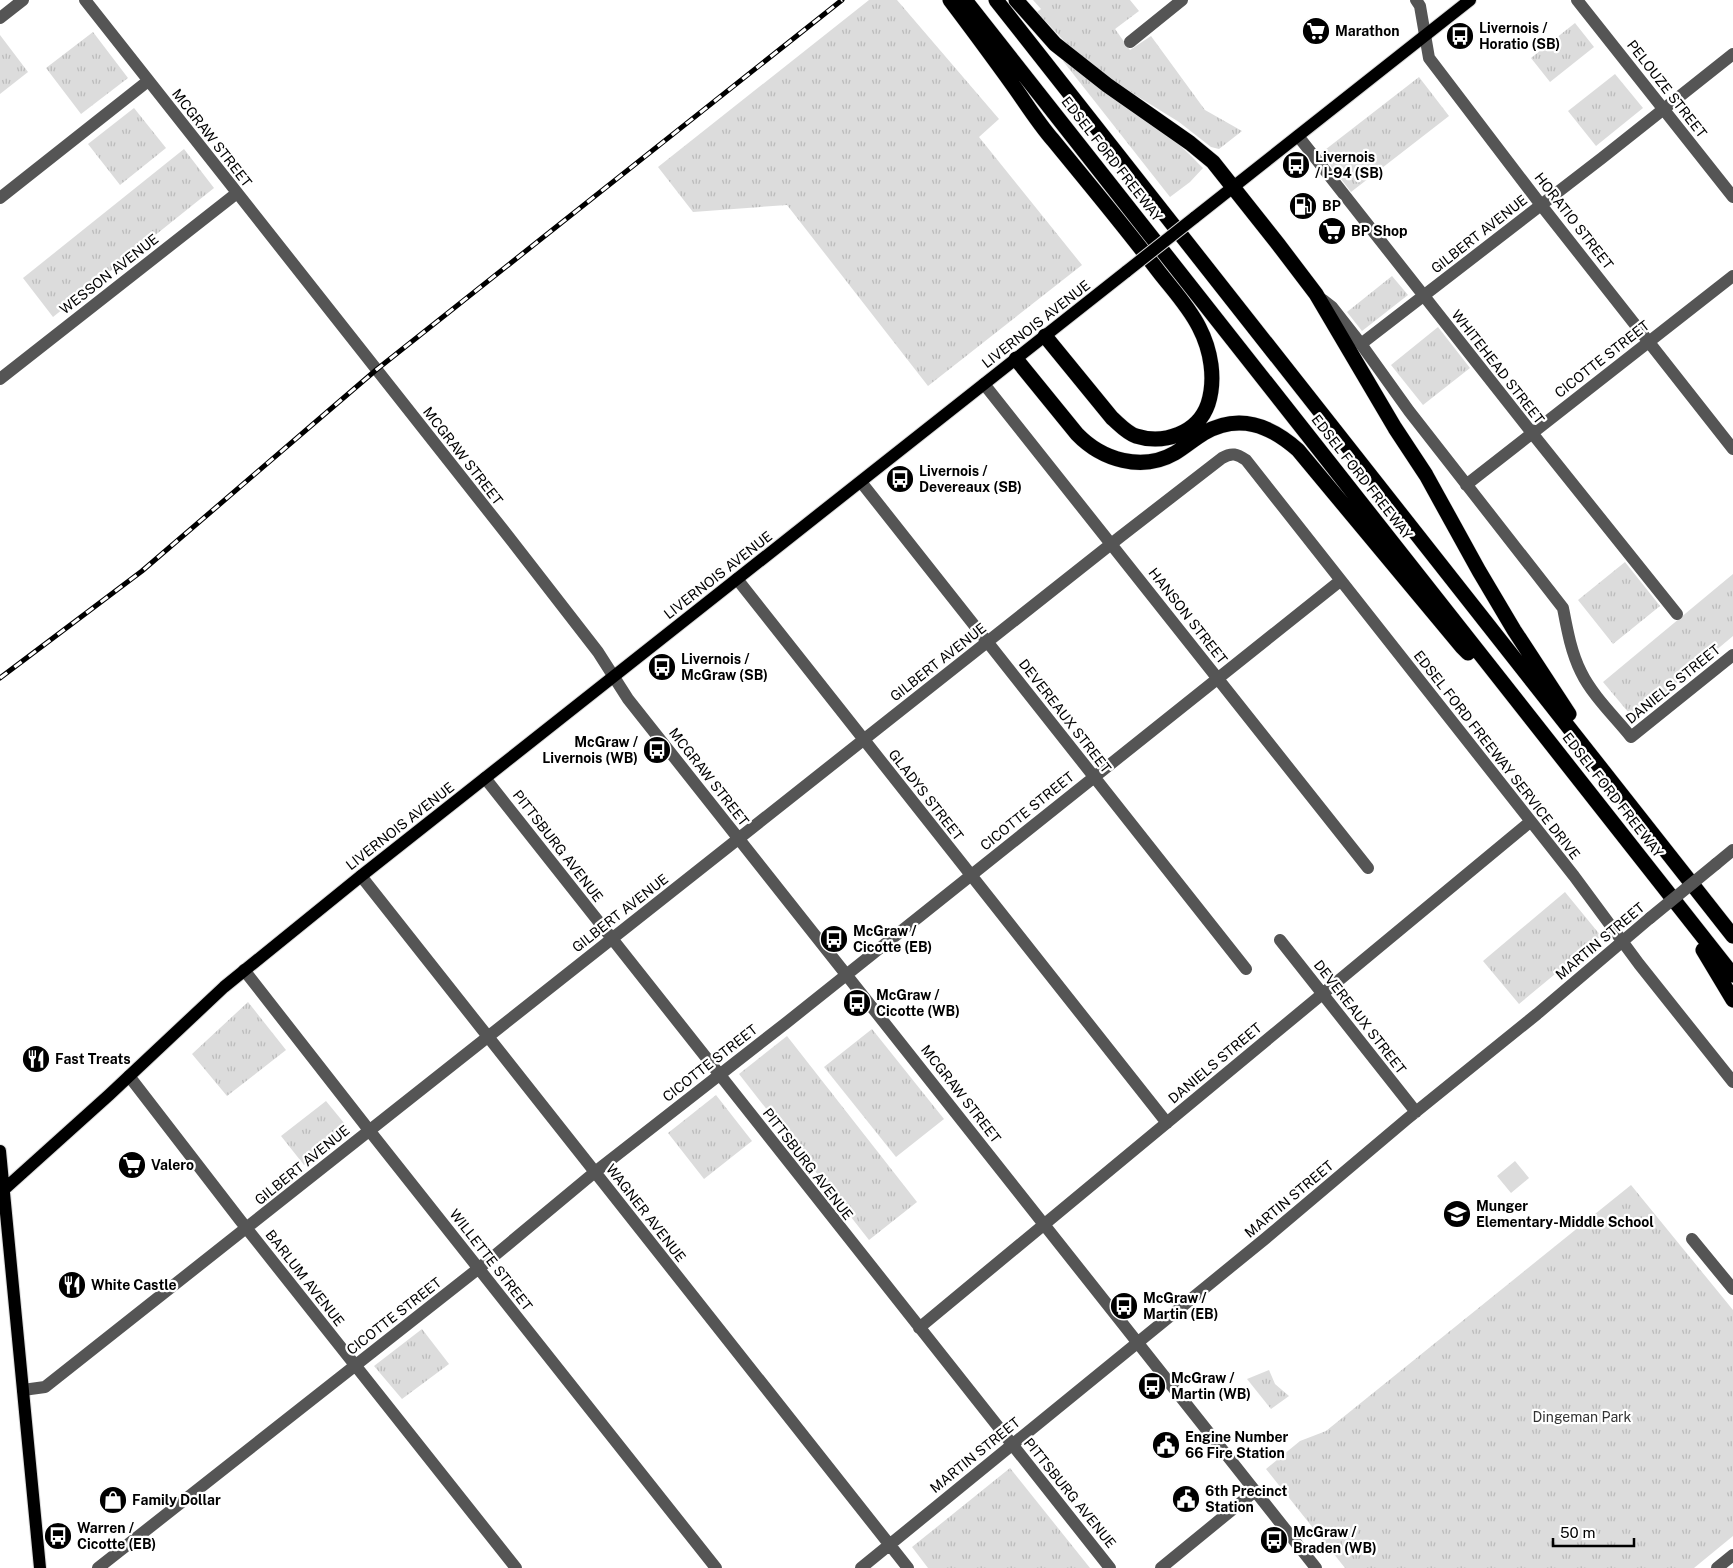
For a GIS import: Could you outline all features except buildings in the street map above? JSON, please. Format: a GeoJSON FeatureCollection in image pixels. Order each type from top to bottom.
{"type":"FeatureCollection","features":[{"type":"Feature","properties":{"kind":"highway"},"geometry":{"type":"LineString","coordinates":[[950,0],[1051,137],[1124,225],[1192,316],[1203,335],[1209,353],[1212,371],[1208,404],[1193,426],[1179,434],[1161,439],[1137,436],[1123,428],[1112,418],[1045,336]]}},
{"type":"Feature","properties":{"kind":"highway","name":"EDSEL FORD FREEWAY"},"geometry":{"type":"LineString","coordinates":[[965,0],[1733,975]]}},
{"type":"Feature","properties":{"kind":"highway","name":"EDSEL FORD FREEWAY"},"geometry":{"type":"LineString","coordinates":[[996,0],[1733,936]]}},
{"type":"Feature","properties":{"kind":"highway"},"geometry":{"type":"LineString","coordinates":[[1016,0],[1055,44],[1107,85],[1190,143],[1212,162],[1229,191],[1316,294],[1395,428],[1426,475],[1514,630],[1560,699],[1598,764]]}},
{"type":"Feature","properties":{"kind":"highway"},"geometry":{"type":"LineString","coordinates":[[1016,359],[1077,434],[1097,451],[1113,458],[1136,462],[1163,458],[1175,453],[1213,428],[1234,423],[1259,425],[1288,440],[1462,648],[1504,684]]}},
{"type":"Feature","properties":{"kind":"highway"},"geometry":{"type":"LineString","coordinates":[[1686,916],[1697,940],[1733,1000]]}},
{"type":"Feature","properties":{"kind":"highway"},"geometry":{"type":"LineString","coordinates":[[1718,917],[1733,931]]}},
{"type":"Feature","properties":{"kind":"main road","name":"LIVERNOIS AVENUE"},"geometry":{"type":"LineString","coordinates":[[2,1192],[244,970],[1470,0]]}},
{"type":"Feature","properties":{"kind":"main road"},"geometry":{"type":"LineString","coordinates":[[0,1151],[2,1192],[40,1568]]}},
{"type":"Feature","properties":{"kind":"street"},"geometry":{"type":"LineString","coordinates":[[0,18],[23,0]]}},
{"type":"Feature","properties":{"kind":"street","name":"MCGRAW STREET"},"geometry":{"type":"LineString","coordinates":[[85,0],[508,536],[598,652],[628,698],[1316,1568]]}},
{"type":"Feature","properties":{"kind":"street"},"geometry":{"type":"LineString","coordinates":[[1130,42],[1182,0]]}},
{"type":"Feature","properties":{"kind":"street","name":"HORATIO STREET"},"geometry":{"type":"LineString","coordinates":[[1416,0],[1420,6],[1429,58],[1541,205],[1733,449]]}},
{"type":"Feature","properties":{"kind":"street","name":"PELOUZE STREET"},"geometry":{"type":"LineString","coordinates":[[1577,0],[1733,197]]}},
{"type":"Feature","properties":{"kind":"street","name":"GILBERT AVENUE"},"geometry":{"type":"LineString","coordinates":[[1361,344],[1733,54]]}},
{"type":"Feature","properties":{"kind":"street"},"geometry":{"type":"LineString","coordinates":[[0,198],[148,81]]}},
{"type":"Feature","properties":{"kind":"street","name":"WHITEHEAD STREET"},"geometry":{"type":"LineString","coordinates":[[1298,136],[1677,614]]}},
{"type":"Feature","properties":{"kind":"street","name":"WESSON AVENUE"},"geometry":{"type":"LineString","coordinates":[[0,379],[237,193]]}},
{"type":"Feature","properties":{"kind":"street","name":"CICOTTE STREET"},"geometry":{"type":"LineString","coordinates":[[1466,485],[1733,276]]}},
{"type":"Feature","properties":{"kind":"street"},"geometry":{"type":"LineString","coordinates":[[1316,294],[1332,307],[1361,344],[1408,411],[1466,485]]}},
{"type":"Feature","properties":{"kind":"street","name":"HANSON STREET"},"geometry":{"type":"LineString","coordinates":[[984,384],[1368,868]]}},
{"type":"Feature","properties":{"kind":"street","name":"GILBERT AVENUE"},"geometry":{"type":"LineString","coordinates":[[23,1390],[45,1387],[1111,544],[1222,458],[1233,454]]}},
{"type":"Feature","properties":{"kind":"street","name":"EDSEL FORD FREEWAY SERVICE DRIVE"},"geometry":{"type":"LineString","coordinates":[[1233,454],[1237,454],[1246,460],[1733,1082]]}},
{"type":"Feature","properties":{"kind":"street","name":"DEVEREAUX STREET"},"geometry":{"type":"LineString","coordinates":[[861,482],[1246,969]]}},
{"type":"Feature","properties":{"kind":"street","name":"DANIELS STREET"},"geometry":{"type":"LineString","coordinates":[[1466,485],[1563,608],[1570,641],[1581,673],[1631,737],[1733,655]]}},
{"type":"Feature","properties":{"kind":"street","name":"GLADYS STREET"},"geometry":{"type":"LineString","coordinates":[[737,579],[1167,1123]]}},
{"type":"Feature","properties":{"kind":"street","name":"CICOTTE STREET"},"geometry":{"type":"LineString","coordinates":[[98,1568],[479,1268],[595,1172],[971,876],[1340,581]]}},
{"type":"Feature","properties":{"kind":"street","name":"PITTSBURG AVENUE"},"geometry":{"type":"LineString","coordinates":[[485,778],[918,1328],[1110,1568]]}},
{"type":"Feature","properties":{"kind":"street","name":"DANIELS STREET"},"geometry":{"type":"LineString","coordinates":[[918,1328],[1530,822]]}},
{"type":"Feature","properties":{"kind":"street","name":"MARTIN STREET"},"geometry":{"type":"LineString","coordinates":[[861,1568],[1266,1238],[1733,850]]}},
{"type":"Feature","properties":{"kind":"street","name":"WAGNER AVENUE"},"geometry":{"type":"LineString","coordinates":[[361,876],[908,1568]]}},
{"type":"Feature","properties":{"kind":"street","name":"DEVEREAUX STREET"},"geometry":{"type":"LineString","coordinates":[[1280,940],[1416,1112]]}},
{"type":"Feature","properties":{"kind":"street","name":"WILLETTE STREET"},"geometry":{"type":"LineString","coordinates":[[244,970],[716,1568]]}},
{"type":"Feature","properties":{"kind":"street","name":"BARLUM AVENUE"},"geometry":{"type":"LineString","coordinates":[[129,1076],[178,1141],[516,1568]]}},
{"type":"Feature","properties":{"kind":"street"},"geometry":{"type":"LineString","coordinates":[[1692,1239],[1733,1289]]}},
{"type":"Feature","properties":{"kind":"street"},"geometry":{"type":"LineString","coordinates":[[1161,1568],[1255,1491]]}},
{"type":"Feature","properties":{"kind":"street"},"geometry":{"type":"LineString","coordinates":[[1717,1568],[1733,1555]]}},
{"type":"Feature","properties":{"kind":"green space"},"geometry":{"type":"Polygon","coordinates":[[[869,0],[897,0],[999,119],[979,137],[1082,265],[928,386],[787,205],[693,212],[658,167],[869,0]]]}},
{"type":"Feature","properties":{"kind":"green space"},"geometry":{"type":"Polygon","coordinates":[[[1033,0],[1130,0],[1139,11],[1115,29],[1130,50],[1151,36],[1205,110],[1242,131],[1219,149],[1211,147],[1179,122],[1124,88],[1066,43],[1037,12],[1041,9],[1033,0]]]}},
{"type":"Feature","properties":{"kind":"green space"},"geometry":{"type":"Polygon","coordinates":[[[1575,23],[1594,47],[1550,82],[1531,58],[1575,23]]]}},
{"type":"Feature","properties":{"kind":"green space"},"geometry":{"type":"Polygon","coordinates":[[[93,32],[128,78],[81,114],[46,68],[93,32]]]}},
{"type":"Feature","properties":{"kind":"green space"},"geometry":{"type":"Polygon","coordinates":[[[0,35],[28,72],[0,94],[0,35]]]}},
{"type":"Feature","properties":{"kind":"green space"},"geometry":{"type":"Polygon","coordinates":[[[1064,59],[1100,88],[1168,136],[1203,168],[1190,182],[1170,197],[1063,61],[1064,59]]]}},
{"type":"Feature","properties":{"kind":"green space"},"geometry":{"type":"Polygon","coordinates":[[[1615,74],[1643,108],[1596,146],[1568,111],[1615,74]]]}},
{"type":"Feature","properties":{"kind":"green space"},"geometry":{"type":"Polygon","coordinates":[[[1419,77],[1449,116],[1351,192],[1321,153],[1419,77]]]}},
{"type":"Feature","properties":{"kind":"green space"},"geometry":{"type":"Polygon","coordinates":[[[134,108],[166,148],[120,185],[88,144],[134,108]]]}},
{"type":"Feature","properties":{"kind":"green space"},"geometry":{"type":"Polygon","coordinates":[[[184,149],[214,188],[53,317],[23,278],[184,149]]]}},
{"type":"Feature","properties":{"kind":"green space"},"geometry":{"type":"Polygon","coordinates":[[[1392,276],[1408,295],[1362,331],[1347,312],[1392,276]]]}},
{"type":"Feature","properties":{"kind":"green space"},"geometry":{"type":"Polygon","coordinates":[[[1438,327],[1470,368],[1423,405],[1391,365],[1438,327]]]}},
{"type":"Feature","properties":{"kind":"green space"},"geometry":{"type":"Polygon","coordinates":[[[1625,562],[1660,606],[1613,644],[1578,600],[1625,562]]]}},
{"type":"Feature","properties":{"kind":"green space"},"geometry":{"type":"Polygon","coordinates":[[[1733,574],[1733,636],[1634,719],[1603,682],[1733,574]]]}},
{"type":"Feature","properties":{"kind":"green space"},"geometry":{"type":"Polygon","coordinates":[[[1565,892],[1601,936],[1519,1004],[1483,961],[1565,892]]]}},
{"type":"Feature","properties":{"kind":"green space"},"geometry":{"type":"Polygon","coordinates":[[[248,1002],[286,1050],[227,1096],[192,1054],[248,1002]]]}},
{"type":"Feature","properties":{"kind":"green space"},"geometry":{"type":"Polygon","coordinates":[[[872,1029],[944,1119],[896,1157],[824,1067],[872,1029]]]}},
{"type":"Feature","properties":{"kind":"green space"},"geometry":{"type":"Polygon","coordinates":[[[787,1036],[917,1202],[869,1240],[739,1074],[787,1036]]]}},
{"type":"Feature","properties":{"kind":"green space"},"geometry":{"type":"Polygon","coordinates":[[[716,1095],[752,1141],[704,1179],[668,1133],[716,1095]]]}},
{"type":"Feature","properties":{"kind":"green space"},"geometry":{"type":"Polygon","coordinates":[[[326,1101],[349,1129],[304,1165],[281,1136],[326,1101]]]}},
{"type":"Feature","properties":{"kind":"green space"},"geometry":{"type":"Polygon","coordinates":[[[1515,1161],[1529,1178],[1511,1193],[1497,1176],[1515,1161]]]}},
{"type":"Feature","properties":{"kind":"green space","name":"Dingeman Park"},"geometry":{"type":"Polygon","coordinates":[[[1631,1185],[1733,1310],[1733,1536],[1694,1568],[1345,1568],[1266,1469],[1300,1441],[1326,1431],[1631,1185]]]}},
{"type":"Feature","properties":{"kind":"green space"},"geometry":{"type":"Polygon","coordinates":[[[422,1329],[449,1364],[402,1399],[374,1366],[422,1329]]]}},
{"type":"Feature","properties":{"kind":"green space"},"geometry":{"type":"Polygon","coordinates":[[[1269,1370],[1275,1384],[1289,1396],[1271,1409],[1247,1379],[1269,1370]]]}},
{"type":"Feature","properties":{"kind":"green space"},"geometry":{"type":"Polygon","coordinates":[[[1010,1468],[1090,1568],[928,1568],[912,1547],[1010,1468]]]}},
{"type":"Feature","properties":{"kind":"railway"},"geometry":{"type":"LineString","coordinates":[[0,678],[142,571],[376,370],[842,0]]}},
{"type":"Feature","properties":{"kind":"place","name":"Marathon"},"geometry":{"type":"Point","coordinates":[1316,31]}},
{"type":"Feature","properties":{"kind":"place","name":"Livernois / Horatio (SB)"},"geometry":{"type":"Point","coordinates":[1460,36]}},
{"type":"Feature","properties":{"kind":"place","name":"Livernois / I-94 (SB)"},"geometry":{"type":"Point","coordinates":[1296,165]}},
{"type":"Feature","properties":{"kind":"place","name":"BP"},"geometry":{"type":"Point","coordinates":[1303,206]}},
{"type":"Feature","properties":{"kind":"place","name":"BP Shop"},"geometry":{"type":"Point","coordinates":[1332,231]}},
{"type":"Feature","properties":{"kind":"place","name":"Livernois / Devereaux (SB)"},"geometry":{"type":"Point","coordinates":[900,479]}},
{"type":"Feature","properties":{"kind":"place","name":"Livernois / McGraw (SB)"},"geometry":{"type":"Point","coordinates":[662,667]}},
{"type":"Feature","properties":{"kind":"place","name":"McGraw / Livernois (WB)"},"geometry":{"type":"Point","coordinates":[657,750]}},
{"type":"Feature","properties":{"kind":"place","name":"McGraw / Cicotte (EB)"},"geometry":{"type":"Point","coordinates":[834,939]}},
{"type":"Feature","properties":{"kind":"place","name":"McGraw / Cicotte (WB)"},"geometry":{"type":"Point","coordinates":[857,1003]}},
{"type":"Feature","properties":{"kind":"place","name":"Fast Treats"},"geometry":{"type":"Point","coordinates":[36,1059]}},
{"type":"Feature","properties":{"kind":"place","name":"Valero"},"geometry":{"type":"Point","coordinates":[132,1165]}},
{"type":"Feature","properties":{"kind":"place","name":"Munger Elementary-Middle School"},"geometry":{"type":"Point","coordinates":[1457,1214]}},
{"type":"Feature","properties":{"kind":"place","name":"White Castle"},"geometry":{"type":"Point","coordinates":[72,1285]}},
{"type":"Feature","properties":{"kind":"place","name":"McGraw / Martin (EB)"},"geometry":{"type":"Point","coordinates":[1124,1306]}},
{"type":"Feature","properties":{"kind":"place","name":"McGraw / Martin (WB)"},"geometry":{"type":"Point","coordinates":[1152,1386]}},
{"type":"Feature","properties":{"kind":"place","name":"Engine Number 66 Fire Station"},"geometry":{"type":"Point","coordinates":[1166,1445]}},
{"type":"Feature","properties":{"kind":"place","name":"6th Precinct Station"},"geometry":{"type":"Point","coordinates":[1186,1499]}},
{"type":"Feature","properties":{"kind":"place","name":"Family Dollar"},"geometry":{"type":"Point","coordinates":[113,1500]}},
{"type":"Feature","properties":{"kind":"place","name":"Warren / Cicotte (EB)"},"geometry":{"type":"Point","coordinates":[58,1536]}},
{"type":"Feature","properties":{"kind":"place","name":"McGraw / Braden (WB)"},"geometry":{"type":"Point","coordinates":[1274,1540]}}]}
